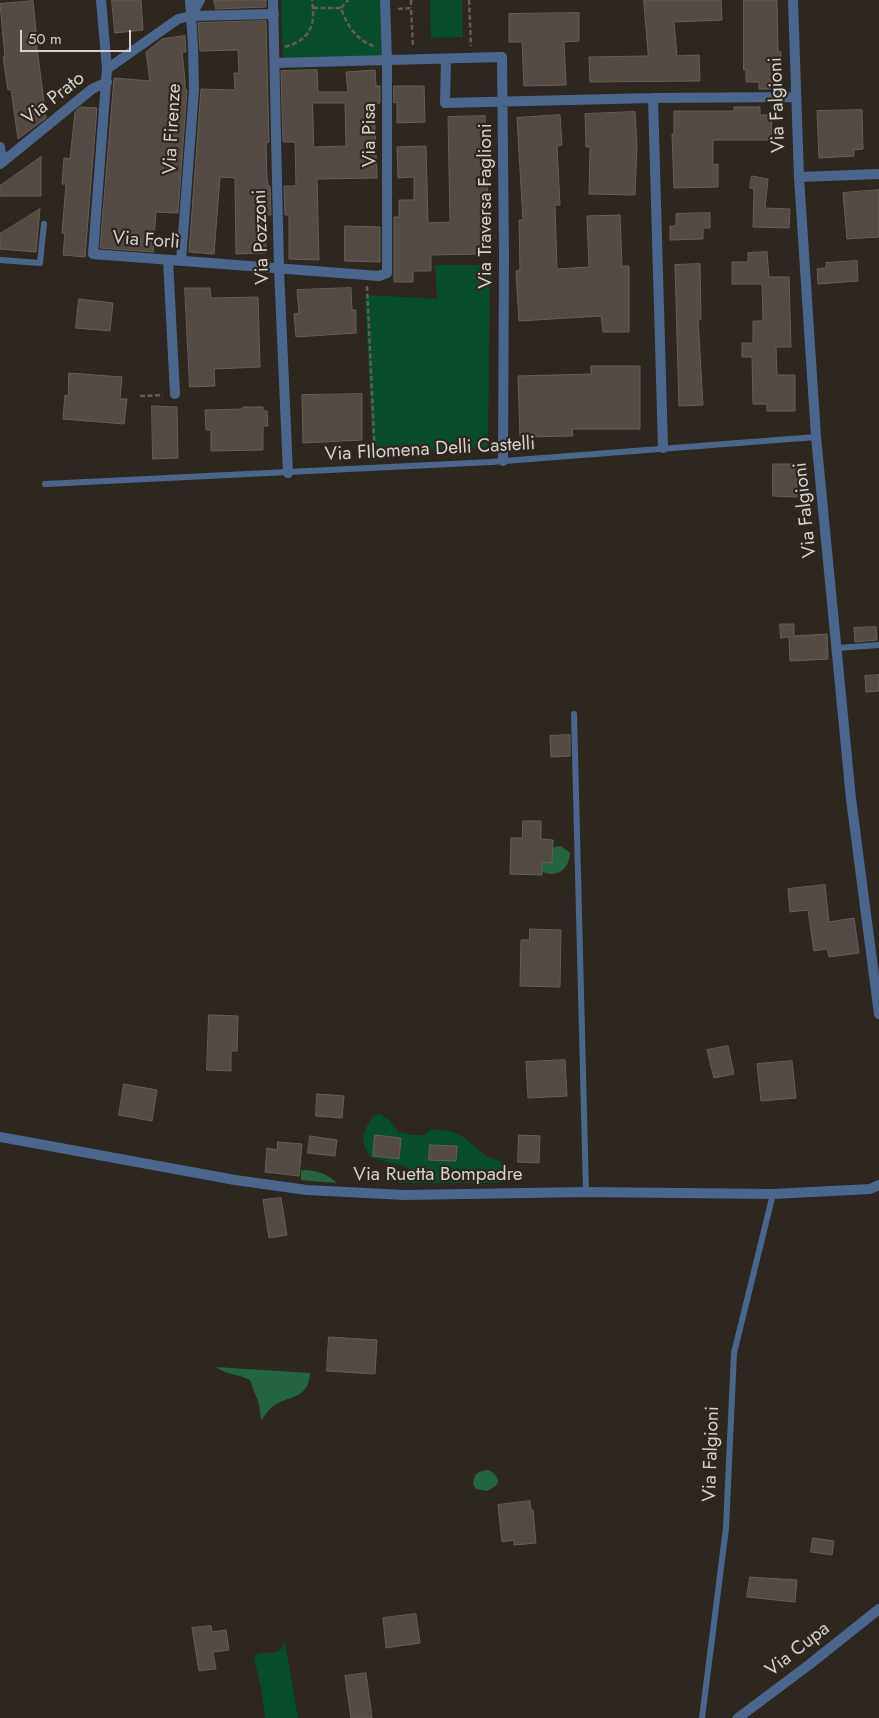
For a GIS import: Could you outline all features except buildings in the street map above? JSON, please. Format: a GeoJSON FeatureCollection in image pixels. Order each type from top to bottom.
{"type":"FeatureCollection","features":[{"type":"Feature","properties":{"kind":"street","name":"Via Forlì"},"geometry":{"type":"LineString","coordinates":[[101,0],[108,69],[93,254],[379,276],[387,273],[387,269]]}},
{"type":"Feature","properties":{"kind":"street","name":"Via Firenze"},"geometry":{"type":"LineString","coordinates":[[181,261],[194,90],[190,0]]}},
{"type":"Feature","properties":{"kind":"street"},"geometry":{"type":"LineString","coordinates":[[191,16],[200,0]]}},
{"type":"Feature","properties":{"kind":"street","name":"Via Pozzoni"},"geometry":{"type":"LineString","coordinates":[[273,0],[279,269],[288,473]]}},
{"type":"Feature","properties":{"kind":"street","name":"Via Pisa"},"geometry":{"type":"LineString","coordinates":[[385,0],[387,60],[387,269]]}},
{"type":"Feature","properties":{"kind":"street","name":"Via Falgioni"},"geometry":{"type":"LineString","coordinates":[[793,0],[799,178],[816,437],[851,799],[879,1014]]}},
{"type":"Feature","properties":{"kind":"street","name":"Via Prato"},"geometry":{"type":"LineString","coordinates":[[108,69],[178,19],[191,16],[274,14]]}},
{"type":"Feature","properties":{"kind":"street"},"geometry":{"type":"LineString","coordinates":[[275,63],[502,57],[504,101],[445,103],[446,59]]}},
{"type":"Feature","properties":{"kind":"street","name":"Via Prato"},"geometry":{"type":"LineString","coordinates":[[1,163],[92,89],[107,82]]}},
{"type":"Feature","properties":{"kind":"street","name":"Via Traversa Faglioni"},"geometry":{"type":"LineString","coordinates":[[502,461],[504,101],[795,97]]}},
{"type":"Feature","properties":{"kind":"street"},"geometry":{"type":"LineString","coordinates":[[653,98],[663,448]]}},
{"type":"Feature","properties":{"kind":"street"},"geometry":{"type":"LineString","coordinates":[[0,147],[1,163]]}},
{"type":"Feature","properties":{"kind":"street"},"geometry":{"type":"LineString","coordinates":[[799,178],[879,174]]}},
{"type":"Feature","properties":{"kind":"street"},"geometry":{"type":"LineString","coordinates":[[168,260],[175,394]]}},
{"type":"Feature","properties":{"kind":"street","name":"Via Ruetta Bompadre"},"geometry":{"type":"LineString","coordinates":[[0,1137],[235,1180],[307,1190],[405,1195],[586,1192],[773,1194],[870,1189],[879,1185]]}},
{"type":"Feature","properties":{"kind":"street","name":"Via Cupa"},"geometry":{"type":"LineString","coordinates":[[738,1718],[879,1609]]}},
{"type":"Feature","properties":{"kind":"lane"},"geometry":{"type":"LineString","coordinates":[[0,260],[40,262],[44,224]]}},
{"type":"Feature","properties":{"kind":"lane","name":"Via FIlomena Delli Castelli"},"geometry":{"type":"LineString","coordinates":[[45,484],[502,461],[816,437]]}},
{"type":"Feature","properties":{"kind":"lane"},"geometry":{"type":"LineString","coordinates":[[837,648],[879,645]]}},
{"type":"Feature","properties":{"kind":"lane"},"geometry":{"type":"LineString","coordinates":[[574,714],[586,1192]]}},
{"type":"Feature","properties":{"kind":"lane","name":"Via Falgioni"},"geometry":{"type":"LineString","coordinates":[[702,1718],[726,1528],[734,1353],[773,1194]]}},
{"type":"Feature","properties":{"kind":"path"},"geometry":{"type":"LineString","coordinates":[[281,48],[297,44],[312,28],[312,0]]}},
{"type":"Feature","properties":{"kind":"path"},"geometry":{"type":"LineString","coordinates":[[313,8],[341,8],[348,0]]}},
{"type":"Feature","properties":{"kind":"path"},"geometry":{"type":"LineString","coordinates":[[411,0],[413,51]]}},
{"type":"Feature","properties":{"kind":"path"},"geometry":{"type":"LineString","coordinates":[[470,0],[471,49]]}},
{"type":"Feature","properties":{"kind":"path"},"geometry":{"type":"LineString","coordinates":[[341,8],[345,19],[365,43],[383,49]]}},
{"type":"Feature","properties":{"kind":"path"},"geometry":{"type":"LineString","coordinates":[[392,9],[411,8]]}},
{"type":"Feature","properties":{"kind":"path"},"geometry":{"type":"LineString","coordinates":[[367,274],[375,468]]}},
{"type":"Feature","properties":{"kind":"path"},"geometry":{"type":"LineString","coordinates":[[140,396],[175,394]]}},
{"type":"Feature","properties":{"kind":"green space"},"geometry":{"type":"Polygon","coordinates":[[[281,0],[383,0],[385,55],[283,59],[281,0]]]}},
{"type":"Feature","properties":{"kind":"green space"},"geometry":{"type":"Polygon","coordinates":[[[430,0],[462,0],[463,37],[431,38],[430,0]]]}},
{"type":"Feature","properties":{"kind":"green space"},"geometry":{"type":"Polygon","coordinates":[[[435,265],[490,265],[488,447],[373,454],[365,295],[437,299],[435,265]]]}},
{"type":"Feature","properties":{"kind":"green space"},"geometry":{"type":"Polygon","coordinates":[[[561,846],[570,853],[564,868],[552,874],[541,871],[540,854],[561,846]]]}},
{"type":"Feature","properties":{"kind":"green space"},"geometry":{"type":"Polygon","coordinates":[[[379,1113],[389,1120],[399,1132],[424,1135],[432,1129],[450,1131],[462,1136],[486,1156],[502,1162],[499,1183],[394,1183],[410,1181],[413,1176],[412,1171],[403,1166],[370,1157],[363,1141],[367,1127],[375,1115],[379,1113]]]}},
{"type":"Feature","properties":{"kind":"green space"},"geometry":{"type":"Polygon","coordinates":[[[301,1170],[321,1173],[337,1183],[301,1180],[301,1170]]]}},
{"type":"Feature","properties":{"kind":"green space"},"geometry":{"type":"Polygon","coordinates":[[[216,1367],[310,1373],[307,1387],[300,1394],[275,1405],[261,1420],[259,1404],[250,1380],[224,1372],[216,1367]]]}},
{"type":"Feature","properties":{"kind":"green space"},"geometry":{"type":"Polygon","coordinates":[[[487,1470],[496,1476],[498,1482],[496,1486],[487,1491],[476,1489],[473,1484],[475,1475],[487,1470]]]}},
{"type":"Feature","properties":{"kind":"green space"},"geometry":{"type":"Polygon","coordinates":[[[285,1642],[298,1718],[265,1718],[261,1687],[254,1658],[257,1654],[280,1650],[285,1642]]]}}]}
